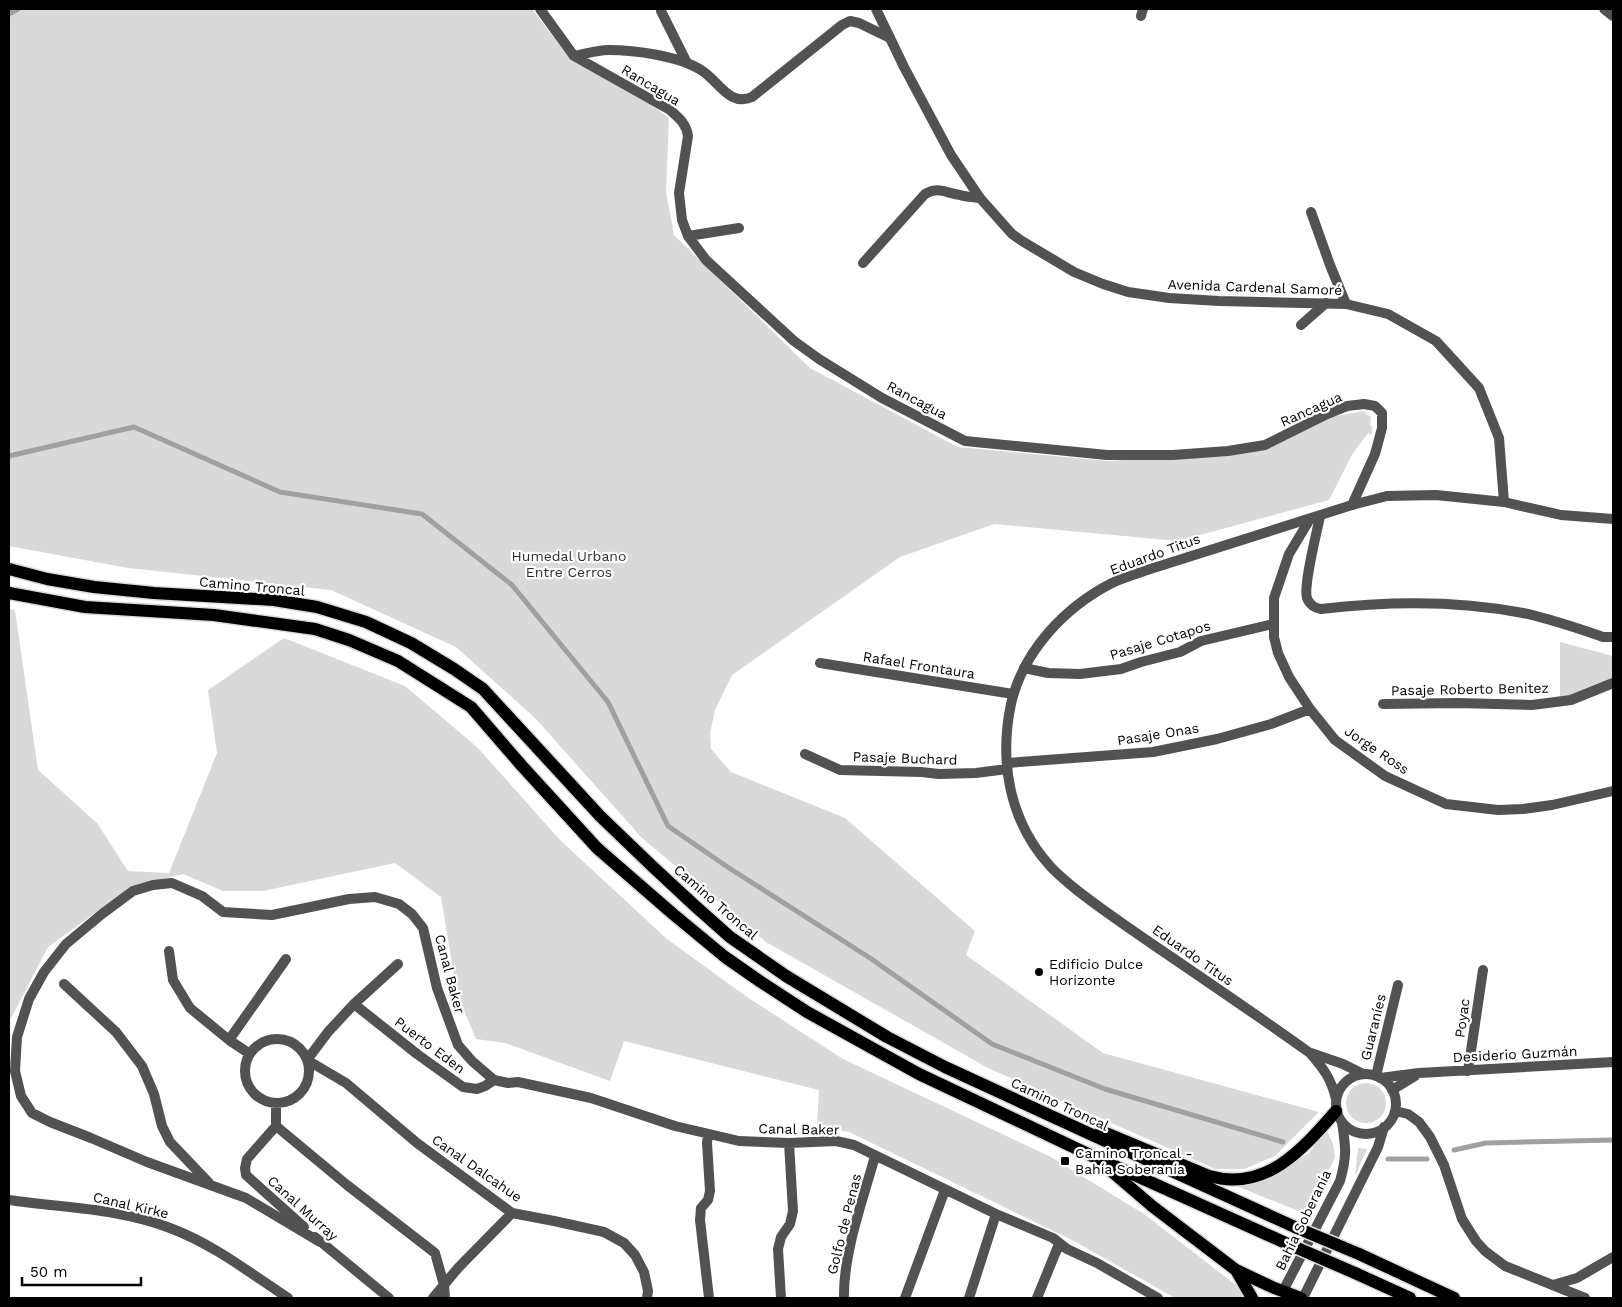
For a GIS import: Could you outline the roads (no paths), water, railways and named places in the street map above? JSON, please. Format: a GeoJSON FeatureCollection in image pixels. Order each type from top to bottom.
{"type":"FeatureCollection","features":[{"type":"Feature","properties":{"kind":"main road","name":"Camino Troncal"},"geometry":{"type":"LineString","coordinates":[[9,570],[94,587],[154,593],[274,600],[317,607],[366,622],[411,643],[484,689],[600,816],[694,906],[730,937],[786,976],[887,1037],[945,1067],[1454,1298]]}},
{"type":"Feature","properties":{"kind":"main road"},"geometry":{"type":"LineString","coordinates":[[9,593],[85,607],[214,615],[315,629],[349,640],[398,661],[471,707],[596,848],[726,957],[807,1012],[919,1074],[1088,1154],[1410,1298]]}},
{"type":"Feature","properties":{"kind":"main road"},"geometry":{"type":"LineString","coordinates":[[1047,1114],[1082,1124],[1122,1139],[1209,1176],[1228,1180],[1240,1180],[1257,1176],[1273,1169],[1308,1143],[1338,1111]]}},
{"type":"Feature","properties":{"kind":"main road"},"geometry":{"type":"LineString","coordinates":[[1088,1154],[1236,1270],[1272,1287],[1281,1294],[1302,1298]]}},
{"type":"Feature","properties":{"kind":"main road"},"geometry":{"type":"LineString","coordinates":[[1236,1270],[1252,1298]]}},
{"type":"Feature","properties":{"kind":"street","name":"Rancagua"},"geometry":{"type":"LineString","coordinates":[[540,9],[574,56],[670,110],[683,122],[688,136],[679,193],[682,220],[688,236],[706,260],[794,341],[818,359],[882,398],[965,440],[1107,455],[1173,455],[1250,449],[1265,445],[1347,406],[1364,404],[1375,406],[1382,413],[1382,428],[1375,454],[1352,505]]}},
{"type":"Feature","properties":{"kind":"street","name":"Avenida Cardenal Samoré"},"geometry":{"type":"LineString","coordinates":[[876,9],[951,155],[980,198],[1012,234],[1022,242],[1074,272],[1128,292],[1169,298],[1219,301],[1346,304],[1388,314],[1436,341],[1479,388],[1499,438],[1504,502]]}},
{"type":"Feature","properties":{"kind":"street"},"geometry":{"type":"LineString","coordinates":[[1604,9],[1613,16]]}},
{"type":"Feature","properties":{"kind":"street"},"geometry":{"type":"LineString","coordinates":[[661,11],[687,63]]}},
{"type":"Feature","properties":{"kind":"street"},"geometry":{"type":"LineString","coordinates":[[574,56],[606,50],[642,52],[687,63],[702,71],[734,99],[743,101],[752,97],[842,25],[850,21],[859,23],[890,38]]}},
{"type":"Feature","properties":{"kind":"street"},"geometry":{"type":"LineString","coordinates":[[863,263],[925,194],[932,190],[980,198]]}},
{"type":"Feature","properties":{"kind":"street"},"geometry":{"type":"LineString","coordinates":[[1311,212],[1346,304]]}},
{"type":"Feature","properties":{"kind":"street"},"geometry":{"type":"LineString","coordinates":[[688,236],[739,228]]}},
{"type":"Feature","properties":{"kind":"street"},"geometry":{"type":"LineString","coordinates":[[1300,325],[1326,303]]}},
{"type":"Feature","properties":{"kind":"street","name":"Eduardo Titus"},"geometry":{"type":"LineString","coordinates":[[1378,1077],[1363,1074],[1343,1064],[1310,1053],[1102,910],[1049,865],[1034,844],[1017,814],[1009,787],[1007,766],[1008,717],[1013,694],[1024,668],[1044,636],[1071,609],[1112,584],[1144,571],[1352,505],[1387,496],[1436,495],[1504,502],[1562,514],[1613,519]]}},
{"type":"Feature","properties":{"kind":"street"},"geometry":{"type":"LineString","coordinates":[[1315,518],[1306,583],[1306,598],[1314,607],[1321,609],[1368,604],[1418,602],[1492,608],[1524,613],[1603,638],[1613,637]]}},
{"type":"Feature","properties":{"kind":"street","name":"Jorge Ross"},"geometry":{"type":"LineString","coordinates":[[1315,518],[1289,554],[1274,598],[1273,624],[1278,653],[1288,677],[1310,709],[1335,740],[1356,757],[1385,776],[1446,804],[1498,810],[1522,809],[1552,805],[1613,791]]}},
{"type":"Feature","properties":{"kind":"street","name":"Pasaje Cotapos"},"geometry":{"type":"LineString","coordinates":[[1024,668],[1048,673],[1080,674],[1121,669],[1180,652],[1201,641],[1273,624]]}},
{"type":"Feature","properties":{"kind":"street","name":"Rafael Frontaura"},"geometry":{"type":"LineString","coordinates":[[820,662],[1013,694]]}},
{"type":"Feature","properties":{"kind":"street","name":"Pasaje Roberto Benitez"},"geometry":{"type":"LineString","coordinates":[[1383,704],[1532,705],[1571,700],[1613,682]]}},
{"type":"Feature","properties":{"kind":"street","name":"Pasaje Onas"},"geometry":{"type":"LineString","coordinates":[[1007,766],[1153,752],[1217,739],[1271,724],[1310,709]]}},
{"type":"Feature","properties":{"kind":"street","name":"Pasaje Buchard"},"geometry":{"type":"LineString","coordinates":[[805,754],[840,770],[938,774],[976,773],[1007,766]]}},
{"type":"Feature","properties":{"kind":"street","name":"Canal Baker"},"geometry":{"type":"LineString","coordinates":[[320,1242],[246,1198],[147,1162],[50,1122],[32,1113],[21,1096],[15,1071],[17,1037],[29,999],[44,972],[66,944],[102,914],[134,891],[153,885],[172,883],[202,896],[222,912],[272,915],[349,899],[375,897],[399,904],[412,914],[423,928],[437,988],[458,1045],[472,1061],[494,1080],[508,1083],[518,1082],[590,1098],[675,1126],[739,1141],[836,1141],[854,1145],[996,1214],[1053,1238],[1059,1244],[1158,1298]]}},
{"type":"Feature","properties":{"kind":"street"},"geometry":{"type":"LineString","coordinates":[[169,951],[173,980],[190,1008],[229,1040],[250,1054],[245,1072],[247,1083],[255,1094],[269,1102],[276,1103],[298,1095],[307,1081],[309,1070],[307,1060],[328,1032],[354,1004],[398,964]]}},
{"type":"Feature","properties":{"kind":"street"},"geometry":{"type":"LineString","coordinates":[[229,1040],[286,959]]}},
{"type":"Feature","properties":{"kind":"street","name":"Poyac"},"geometry":{"type":"LineString","coordinates":[[1468,1071],[1483,970]]}},
{"type":"Feature","properties":{"kind":"street"},"geometry":{"type":"LineString","coordinates":[[64,984],[116,1032],[142,1066],[154,1094],[162,1126],[170,1142],[212,1185]]}},
{"type":"Feature","properties":{"kind":"street","name":"Guaraníes"},"geometry":{"type":"LineString","coordinates":[[1378,1077],[1398,985]]}},
{"type":"Feature","properties":{"kind":"street","name":"Puerto Eden"},"geometry":{"type":"LineString","coordinates":[[354,1004],[417,1054],[463,1087],[476,1089],[486,1086],[494,1080]]}},
{"type":"Feature","properties":{"kind":"street","name":"Canal Dalcahue"},"geometry":{"type":"LineString","coordinates":[[250,1054],[265,1041],[280,1039],[291,1042],[302,1050],[307,1060],[346,1083],[417,1143],[512,1213],[604,1232],[624,1243],[635,1255],[644,1272],[648,1298]]}},
{"type":"Feature","properties":{"kind":"street","name":"Eduardo Titus"},"geometry":{"type":"LineString","coordinates":[[1310,1053],[1332,1082],[1338,1111]]}},
{"type":"Feature","properties":{"kind":"street","name":"Desiderio Guzmán"},"geometry":{"type":"LineString","coordinates":[[1378,1077],[1613,1062]]}},
{"type":"Feature","properties":{"kind":"street","name":"Desiderio Guzmán"},"geometry":{"type":"LineString","coordinates":[[1392,1090],[1419,1073]]}},
{"type":"Feature","properties":{"kind":"street"},"geometry":{"type":"LineString","coordinates":[[1363,1074],[1350,1079],[1341,1087],[1338,1111],[1351,1130],[1362,1134],[1374,1133],[1384,1128],[1391,1120],[1395,1111],[1395,1100],[1392,1090],[1378,1077]]}},
{"type":"Feature","properties":{"kind":"street"},"geometry":{"type":"LineString","coordinates":[[276,1103],[276,1126],[346,1185],[435,1252],[444,1285],[445,1298]]}},
{"type":"Feature","properties":{"kind":"street","name":"Bahía Soberanía"},"geometry":{"type":"LineString","coordinates":[[1281,1294],[1340,1181],[1345,1165],[1346,1151],[1338,1111]]}},
{"type":"Feature","properties":{"kind":"street"},"geometry":{"type":"LineString","coordinates":[[1395,1111],[1408,1114],[1419,1122],[1430,1137],[1444,1165],[1462,1219],[1485,1251],[1505,1266],[1585,1298]]}},
{"type":"Feature","properties":{"kind":"street","name":"Canal Murray"},"geometry":{"type":"LineString","coordinates":[[276,1126],[247,1159],[246,1175],[320,1242],[389,1298]]}},
{"type":"Feature","properties":{"kind":"street"},"geometry":{"type":"LineString","coordinates":[[1302,1298],[1378,1147],[1384,1128]]}},
{"type":"Feature","properties":{"kind":"street"},"geometry":{"type":"LineString","coordinates":[[708,1134],[710,1191],[708,1200],[701,1208],[700,1220],[709,1298]]}},
{"type":"Feature","properties":{"kind":"street"},"geometry":{"type":"LineString","coordinates":[[782,1298],[778,1249],[781,1237],[790,1224],[793,1211],[789,1142]]}},
{"type":"Feature","properties":{"kind":"street","name":"Golfo de Penas"},"geometry":{"type":"LineString","coordinates":[[844,1298],[844,1282],[850,1251],[875,1156]]}},
{"type":"Feature","properties":{"kind":"street"},"geometry":{"type":"LineString","coordinates":[[905,1298],[945,1190]]}},
{"type":"Feature","properties":{"kind":"street","name":"Canal Kirke"},"geometry":{"type":"LineString","coordinates":[[9,1200],[105,1211],[146,1220],[171,1228],[211,1247],[288,1298]]}},
{"type":"Feature","properties":{"kind":"street"},"geometry":{"type":"LineString","coordinates":[[433,1298],[458,1268],[512,1213]]}},
{"type":"Feature","properties":{"kind":"street"},"geometry":{"type":"LineString","coordinates":[[969,1298],[996,1214]]}},
{"type":"Feature","properties":{"kind":"street"},"geometry":{"type":"LineString","coordinates":[[1037,1298],[1059,1244]]}},
{"type":"Feature","properties":{"kind":"street"},"geometry":{"type":"LineString","coordinates":[[1552,1285],[1577,1278],[1613,1256]]}},
{"type":"Feature","properties":{"kind":"waterway"},"geometry":{"type":"LineString","coordinates":[[9,14],[18,9]]}},
{"type":"Feature","properties":{"kind":"waterway"},"geometry":{"type":"LineString","coordinates":[[9,456],[134,427],[280,492],[422,514],[512,585],[608,702],[668,826],[729,868],[870,958],[992,1044],[1105,1089],[1283,1142]]}},
{"type":"Feature","properties":{"kind":"waterway"},"geometry":{"type":"LineString","coordinates":[[1454,1150],[1486,1143],[1613,1140]]}},
{"type":"Feature","properties":{"kind":"waterway"},"geometry":{"type":"LineString","coordinates":[[1388,1159],[1427,1159]]}},
{"type":"Feature","properties":{"kind":"place","name":"Edificio Dulce Horizonte"},"geometry":{"type":"Point","coordinates":[1039,972]}},
{"type":"Feature","properties":{"kind":"place","name":"Camino Troncal - Bahía Soberanía"},"geometry":{"type":"Point","coordinates":[1065,1161]}},
{"type":"Feature","properties":{"kind":"park label","name":"Humedal Urbano Entre Cerros"},"geometry":{"type":"Point","coordinates":[569,564]}}]}
